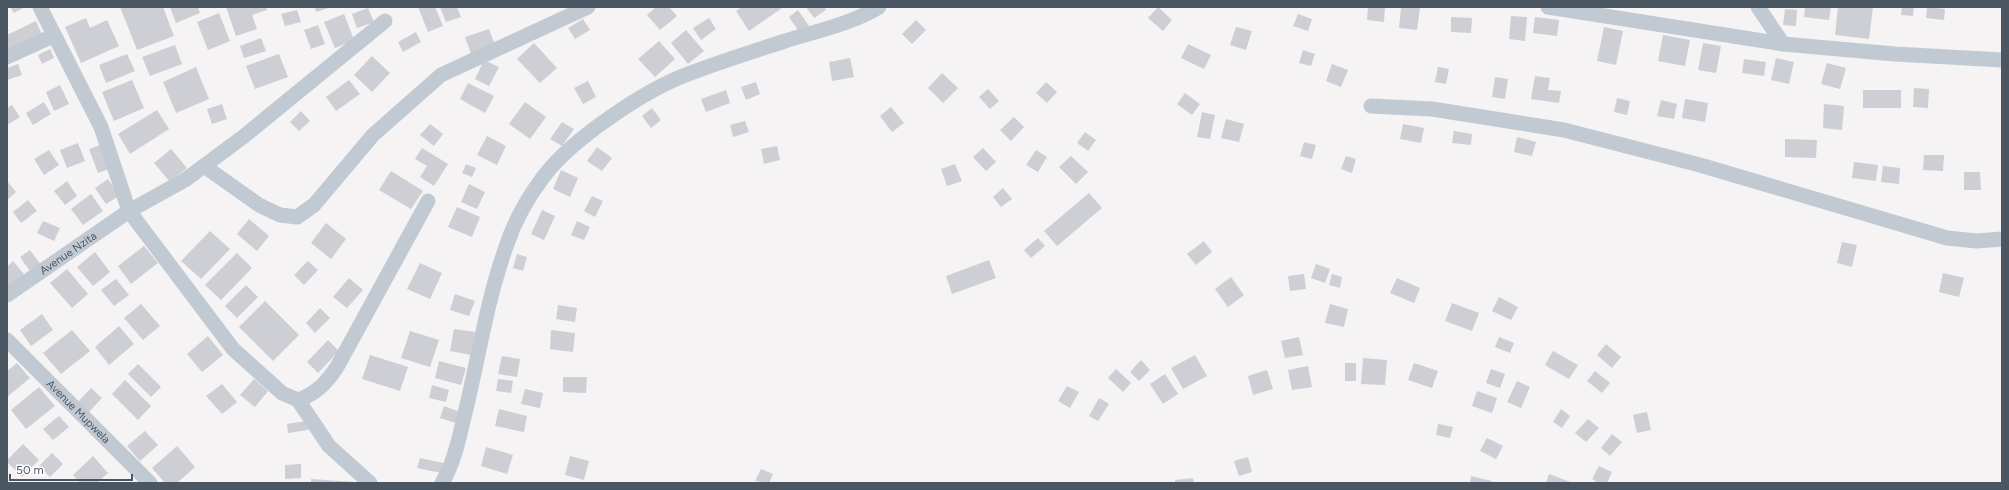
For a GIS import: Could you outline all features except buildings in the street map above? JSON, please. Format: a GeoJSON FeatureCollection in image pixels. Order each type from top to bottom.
{"type":"FeatureCollection","features":[{"type":"Feature","properties":{"kind":"street"},"geometry":{"type":"LineString","coordinates":[[204,166],[259,204],[280,215],[296,217],[314,205],[374,135],[441,75],[588,7]]}},
{"type":"Feature","properties":{"kind":"street"},"geometry":{"type":"LineString","coordinates":[[442,483],[454,456],[477,364],[492,292],[506,246],[524,206],[545,175],[578,142],[618,112],[654,90],[687,74],[818,32],[846,22],[879,7]]}},
{"type":"Feature","properties":{"kind":"street"},"geometry":{"type":"LineString","coordinates":[[1548,7],[1784,44],[1895,54],[2002,60]]}},
{"type":"Feature","properties":{"kind":"street"},"geometry":{"type":"LineString","coordinates":[[1758,7],[1784,44]]}},
{"type":"Feature","properties":{"kind":"street"},"geometry":{"type":"LineString","coordinates":[[46,8],[53,36],[101,127],[129,211],[233,349],[282,393],[298,400],[329,446],[370,483]]}},
{"type":"Feature","properties":{"kind":"street","name":"Avenue Nzita"},"geometry":{"type":"LineString","coordinates":[[7,295],[129,211],[185,180],[243,137],[385,21]]}},
{"type":"Feature","properties":{"kind":"street"},"geometry":{"type":"LineString","coordinates":[[7,57],[53,36]]}},
{"type":"Feature","properties":{"kind":"street"},"geometry":{"type":"LineString","coordinates":[[1371,106],[1432,108],[1564,130],[1700,165],[1946,238],[1977,241],[2002,239]]}},
{"type":"Feature","properties":{"kind":"street"},"geometry":{"type":"LineString","coordinates":[[298,400],[308,397],[318,390],[337,367],[428,201]]}},
{"type":"Feature","properties":{"kind":"street","name":"Avenue Mupwela"},"geometry":{"type":"LineString","coordinates":[[7,340],[150,483]]}}]}
